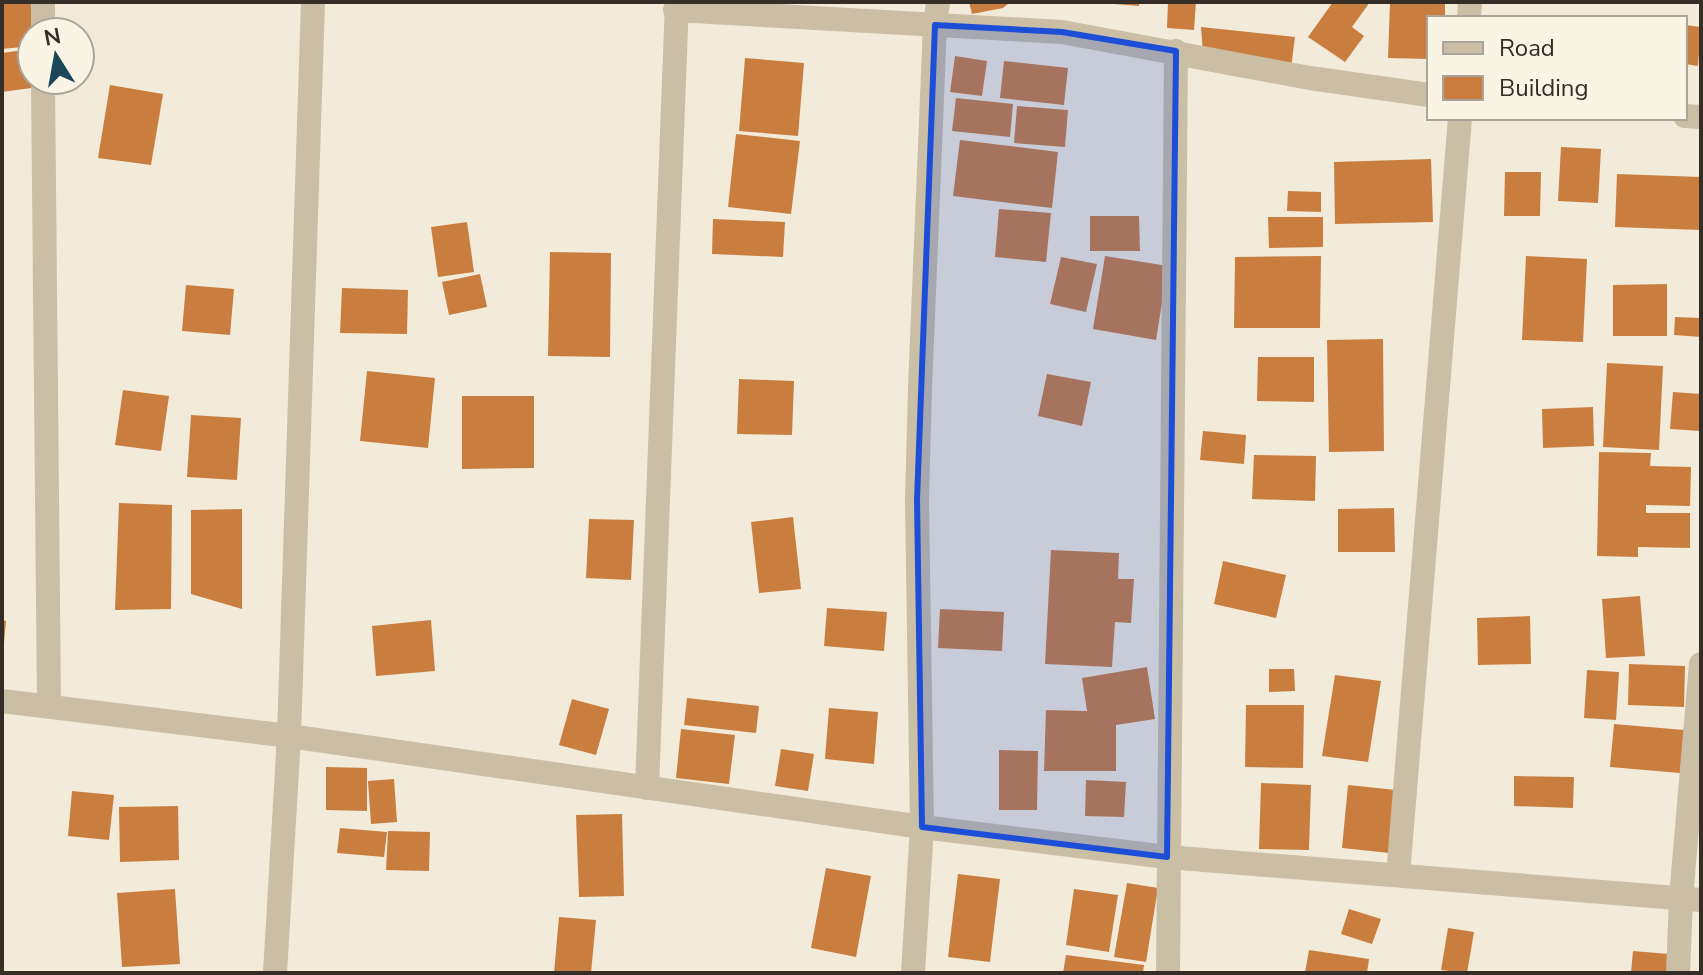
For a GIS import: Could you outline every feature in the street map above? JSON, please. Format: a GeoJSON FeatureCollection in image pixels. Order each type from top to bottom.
{"type":"FeatureCollection","features":[{"type":"Feature","properties":{"kind":"street"},"geometry":{"type":"LineString","coordinates":[[275,973],[289,736],[313,2]]}},
{"type":"Feature","properties":{"kind":"street"},"geometry":{"type":"LineString","coordinates":[[647,788],[676,6],[937,13],[1176,51],[1310,78],[1427,95]]}},
{"type":"Feature","properties":{"kind":"street"},"geometry":{"type":"LineString","coordinates":[[913,973],[922,827],[917,500],[937,13]]}},
{"type":"Feature","properties":{"kind":"street"},"geometry":{"type":"LineString","coordinates":[[1168,973],[1176,51]]}},
{"type":"Feature","properties":{"kind":"street"},"geometry":{"type":"LineString","coordinates":[[43,96],[49,706]]}},
{"type":"Feature","properties":{"kind":"street"},"geometry":{"type":"LineString","coordinates":[[1398,875],[1460,120]]}},
{"type":"Feature","properties":{"kind":"street"},"geometry":{"type":"LineString","coordinates":[[1678,973],[1691,899],[1701,664]]}},
{"type":"Feature","properties":{"kind":"street"},"geometry":{"type":"LineString","coordinates":[[2,701],[289,736],[922,827],[1167,857],[1691,899]]}},
{"type":"Feature","properties":{"kind":"highlighted area"},"geometry":{"type":"Polygon","coordinates":[[[935,25],[1062,32],[1176,51],[1167,857],[922,827],[917,500],[935,25]]]}},
{"type":"Feature","properties":{"kind":"building"},"geometry":{"type":"Polygon","coordinates":[[[2,2],[31,2],[31,16],[16,16],[16,48],[2,49],[2,2]]]}},
{"type":"Feature","properties":{"kind":"building"},"geometry":{"type":"Polygon","coordinates":[[[969,2],[1010,2],[1003,8],[972,14],[969,2]]]}},
{"type":"Feature","properties":{"kind":"building"},"geometry":{"type":"Polygon","coordinates":[[[1139,2],[1139,6],[1114,4],[1139,2]]]}},
{"type":"Feature","properties":{"kind":"building"},"geometry":{"type":"Polygon","coordinates":[[[1168,2],[1196,2],[1194,30],[1167,28],[1168,2]]]}},
{"type":"Feature","properties":{"kind":"building"},"geometry":{"type":"Polygon","coordinates":[[[1333,2],[1370,2],[1352,27],[1364,36],[1345,62],[1308,37],[1333,2]]]}},
{"type":"Feature","properties":{"kind":"building"},"geometry":{"type":"Polygon","coordinates":[[[1390,2],[1445,2],[1445,16],[1427,16],[1427,59],[1388,58],[1390,2]]]}},
{"type":"Feature","properties":{"kind":"building"},"geometry":{"type":"Polygon","coordinates":[[[1687,25],[1701,27],[1698,66],[1687,64],[1687,25]]]}},
{"type":"Feature","properties":{"kind":"building"},"geometry":{"type":"Polygon","coordinates":[[[1201,27],[1295,37],[1291,68],[1203,53],[1201,27]]]}},
{"type":"Feature","properties":{"kind":"building"},"geometry":{"type":"Polygon","coordinates":[[[16,51],[16,90],[2,92],[2,53],[16,51]]]}},
{"type":"Feature","properties":{"kind":"building"},"geometry":{"type":"Polygon","coordinates":[[[955,56],[987,61],[982,96],[950,92],[955,56]]]}},
{"type":"Feature","properties":{"kind":"building"},"geometry":{"type":"Polygon","coordinates":[[[745,58],[804,63],[798,136],[739,131],[745,58]]]}},
{"type":"Feature","properties":{"kind":"building"},"geometry":{"type":"Polygon","coordinates":[[[1004,61],[1068,68],[1064,105],[1000,98],[1004,61]]]}},
{"type":"Feature","properties":{"kind":"building"},"geometry":{"type":"Polygon","coordinates":[[[110,85],[163,94],[151,165],[98,158],[110,85]]]}},
{"type":"Feature","properties":{"kind":"building"},"geometry":{"type":"Polygon","coordinates":[[[956,98],[1013,104],[1010,137],[952,131],[956,98]]]}},
{"type":"Feature","properties":{"kind":"building"},"geometry":{"type":"Polygon","coordinates":[[[1017,106],[1068,110],[1065,147],[1014,143],[1017,106]]]}},
{"type":"Feature","properties":{"kind":"building"},"geometry":{"type":"Polygon","coordinates":[[[736,134],[800,141],[791,214],[728,207],[736,134]]]}},
{"type":"Feature","properties":{"kind":"building"},"geometry":{"type":"Polygon","coordinates":[[[960,140],[1058,152],[1052,208],[953,196],[960,140]]]}},
{"type":"Feature","properties":{"kind":"building"},"geometry":{"type":"Polygon","coordinates":[[[1561,147],[1601,149],[1598,203],[1558,201],[1561,147]]]}},
{"type":"Feature","properties":{"kind":"building"},"geometry":{"type":"Polygon","coordinates":[[[1431,159],[1433,222],[1335,224],[1334,162],[1431,159]]]}},
{"type":"Feature","properties":{"kind":"building"},"geometry":{"type":"Polygon","coordinates":[[[1505,172],[1541,172],[1540,216],[1504,216],[1505,172]]]}},
{"type":"Feature","properties":{"kind":"building"},"geometry":{"type":"Polygon","coordinates":[[[1617,174],[1701,177],[1701,230],[1615,227],[1617,174]]]}},
{"type":"Feature","properties":{"kind":"building"},"geometry":{"type":"Polygon","coordinates":[[[1288,191],[1321,192],[1321,212],[1287,211],[1288,191]]]}},
{"type":"Feature","properties":{"kind":"building"},"geometry":{"type":"Polygon","coordinates":[[[999,209],[1051,213],[1046,262],[995,257],[999,209]]]}},
{"type":"Feature","properties":{"kind":"building"},"geometry":{"type":"Polygon","coordinates":[[[1090,216],[1139,216],[1140,251],[1090,251],[1090,216]]]}},
{"type":"Feature","properties":{"kind":"building"},"geometry":{"type":"Polygon","coordinates":[[[1268,217],[1323,217],[1323,247],[1269,248],[1268,217]]]}},
{"type":"Feature","properties":{"kind":"building"},"geometry":{"type":"Polygon","coordinates":[[[713,219],[785,222],[783,257],[712,254],[713,219]]]}},
{"type":"Feature","properties":{"kind":"building"},"geometry":{"type":"Polygon","coordinates":[[[467,222],[474,272],[438,277],[431,227],[467,222]]]}},
{"type":"Feature","properties":{"kind":"building"},"geometry":{"type":"Polygon","coordinates":[[[550,252],[611,253],[610,357],[548,356],[550,252]]]}},
{"type":"Feature","properties":{"kind":"building"},"geometry":{"type":"Polygon","coordinates":[[[1105,256],[1168,266],[1156,340],[1093,329],[1105,256]]]}},
{"type":"Feature","properties":{"kind":"building"},"geometry":{"type":"Polygon","coordinates":[[[1321,256],[1320,328],[1234,328],[1235,257],[1321,256]]]}},
{"type":"Feature","properties":{"kind":"building"},"geometry":{"type":"Polygon","coordinates":[[[1526,256],[1587,259],[1583,342],[1522,340],[1526,256]]]}},
{"type":"Feature","properties":{"kind":"building"},"geometry":{"type":"Polygon","coordinates":[[[1061,257],[1097,264],[1086,312],[1050,304],[1061,257]]]}},
{"type":"Feature","properties":{"kind":"building"},"geometry":{"type":"Polygon","coordinates":[[[480,274],[487,307],[449,315],[442,282],[480,274]]]}},
{"type":"Feature","properties":{"kind":"building"},"geometry":{"type":"Polygon","coordinates":[[[1667,284],[1667,336],[1613,336],[1613,285],[1667,284]]]}},
{"type":"Feature","properties":{"kind":"building"},"geometry":{"type":"Polygon","coordinates":[[[186,285],[234,289],[230,335],[182,331],[186,285]]]}},
{"type":"Feature","properties":{"kind":"building"},"geometry":{"type":"Polygon","coordinates":[[[342,288],[408,290],[407,334],[340,333],[342,288]]]}},
{"type":"Feature","properties":{"kind":"building"},"geometry":{"type":"Polygon","coordinates":[[[1675,317],[1701,318],[1701,337],[1674,335],[1675,317]]]}},
{"type":"Feature","properties":{"kind":"building"},"geometry":{"type":"Polygon","coordinates":[[[1383,339],[1384,451],[1329,452],[1327,340],[1383,339]]]}},
{"type":"Feature","properties":{"kind":"building"},"geometry":{"type":"Polygon","coordinates":[[[1258,357],[1314,357],[1314,402],[1257,401],[1258,357]]]}},
{"type":"Feature","properties":{"kind":"building"},"geometry":{"type":"Polygon","coordinates":[[[1607,363],[1663,366],[1659,450],[1603,447],[1607,363]]]}},
{"type":"Feature","properties":{"kind":"building"},"geometry":{"type":"Polygon","coordinates":[[[367,371],[435,378],[428,448],[360,441],[367,371]]]}},
{"type":"Feature","properties":{"kind":"building"},"geometry":{"type":"Polygon","coordinates":[[[1047,374],[1091,382],[1082,426],[1038,416],[1047,374]]]}},
{"type":"Feature","properties":{"kind":"building"},"geometry":{"type":"Polygon","coordinates":[[[739,379],[794,381],[792,435],[737,434],[739,379]]]}},
{"type":"Feature","properties":{"kind":"building"},"geometry":{"type":"Polygon","coordinates":[[[123,390],[169,396],[161,451],[115,445],[123,390]]]}},
{"type":"Feature","properties":{"kind":"building"},"geometry":{"type":"Polygon","coordinates":[[[1673,392],[1701,394],[1701,431],[1670,429],[1673,392]]]}},
{"type":"Feature","properties":{"kind":"building"},"geometry":{"type":"Polygon","coordinates":[[[462,396],[534,396],[534,468],[462,469],[462,396]]]}},
{"type":"Feature","properties":{"kind":"building"},"geometry":{"type":"Polygon","coordinates":[[[1593,407],[1594,446],[1543,448],[1542,409],[1593,407]]]}},
{"type":"Feature","properties":{"kind":"building"},"geometry":{"type":"Polygon","coordinates":[[[191,415],[241,418],[237,480],[187,477],[191,415]]]}},
{"type":"Feature","properties":{"kind":"building"},"geometry":{"type":"Polygon","coordinates":[[[1203,431],[1246,435],[1244,464],[1200,460],[1203,431]]]}},
{"type":"Feature","properties":{"kind":"building"},"geometry":{"type":"Polygon","coordinates":[[[1599,452],[1651,453],[1650,466],[1691,467],[1690,506],[1646,505],[1646,513],[1690,513],[1690,548],[1638,547],[1638,557],[1597,556],[1599,452]]]}},
{"type":"Feature","properties":{"kind":"building"},"geometry":{"type":"Polygon","coordinates":[[[1254,455],[1316,456],[1315,501],[1252,499],[1254,455]]]}},
{"type":"Feature","properties":{"kind":"building"},"geometry":{"type":"Polygon","coordinates":[[[119,503],[172,505],[171,609],[115,610],[119,503]]]}},
{"type":"Feature","properties":{"kind":"building"},"geometry":{"type":"Polygon","coordinates":[[[1394,508],[1395,552],[1338,552],[1338,509],[1394,508]]]}},
{"type":"Feature","properties":{"kind":"building"},"geometry":{"type":"Polygon","coordinates":[[[242,509],[242,609],[191,594],[191,510],[242,509]]]}},
{"type":"Feature","properties":{"kind":"building"},"geometry":{"type":"Polygon","coordinates":[[[793,517],[801,589],[759,593],[751,522],[793,517]]]}},
{"type":"Feature","properties":{"kind":"building"},"geometry":{"type":"Polygon","coordinates":[[[589,519],[634,520],[631,580],[586,578],[589,519]]]}},
{"type":"Feature","properties":{"kind":"building"},"geometry":{"type":"Polygon","coordinates":[[[1051,550],[1119,553],[1118,579],[1134,579],[1131,623],[1115,622],[1112,667],[1045,664],[1051,550]]]}},
{"type":"Feature","properties":{"kind":"building"},"geometry":{"type":"Polygon","coordinates":[[[1223,561],[1286,575],[1276,618],[1214,604],[1223,561]]]}},
{"type":"Feature","properties":{"kind":"building"},"geometry":{"type":"Polygon","coordinates":[[[1640,596],[1645,656],[1606,658],[1602,599],[1640,596]]]}},
{"type":"Feature","properties":{"kind":"building"},"geometry":{"type":"Polygon","coordinates":[[[827,608],[887,612],[884,651],[824,646],[827,608]]]}},
{"type":"Feature","properties":{"kind":"building"},"geometry":{"type":"Polygon","coordinates":[[[940,609],[1004,612],[1002,651],[938,648],[940,609]]]}},
{"type":"Feature","properties":{"kind":"building"},"geometry":{"type":"Polygon","coordinates":[[[1530,616],[1531,664],[1478,665],[1477,618],[1530,616]]]}},
{"type":"Feature","properties":{"kind":"building"},"geometry":{"type":"Polygon","coordinates":[[[2,620],[6,621],[4,643],[2,642],[2,620]]]}},
{"type":"Feature","properties":{"kind":"building"},"geometry":{"type":"Polygon","coordinates":[[[431,620],[435,671],[376,676],[372,626],[431,620]]]}},
{"type":"Feature","properties":{"kind":"building"},"geometry":{"type":"Polygon","coordinates":[[[1629,664],[1685,666],[1684,707],[1628,705],[1629,664]]]}},
{"type":"Feature","properties":{"kind":"building"},"geometry":{"type":"Polygon","coordinates":[[[1147,667],[1155,719],[1116,725],[1116,771],[1044,771],[1046,710],[1087,711],[1082,678],[1147,667]]]}},
{"type":"Feature","properties":{"kind":"building"},"geometry":{"type":"Polygon","coordinates":[[[1269,669],[1294,669],[1295,691],[1269,692],[1269,669]]]}},
{"type":"Feature","properties":{"kind":"building"},"geometry":{"type":"Polygon","coordinates":[[[1587,670],[1619,672],[1616,720],[1584,718],[1587,670]]]}},
{"type":"Feature","properties":{"kind":"building"},"geometry":{"type":"Polygon","coordinates":[[[1335,675],[1381,681],[1368,762],[1322,756],[1335,675]]]}},
{"type":"Feature","properties":{"kind":"building"},"geometry":{"type":"Polygon","coordinates":[[[687,698],[759,706],[756,733],[684,725],[687,698]]]}},
{"type":"Feature","properties":{"kind":"building"},"geometry":{"type":"Polygon","coordinates":[[[572,699],[609,709],[596,755],[559,745],[572,699]]]}},
{"type":"Feature","properties":{"kind":"building"},"geometry":{"type":"Polygon","coordinates":[[[1246,705],[1304,705],[1303,768],[1245,767],[1246,705]]]}},
{"type":"Feature","properties":{"kind":"building"},"geometry":{"type":"Polygon","coordinates":[[[829,708],[878,712],[874,764],[825,759],[829,708]]]}},
{"type":"Feature","properties":{"kind":"building"},"geometry":{"type":"Polygon","coordinates":[[[1614,724],[1684,730],[1680,773],[1610,767],[1614,724]]]}},
{"type":"Feature","properties":{"kind":"building"},"geometry":{"type":"Polygon","coordinates":[[[681,729],[735,735],[729,784],[676,778],[681,729]]]}},
{"type":"Feature","properties":{"kind":"building"},"geometry":{"type":"Polygon","coordinates":[[[781,749],[814,754],[808,791],[775,786],[781,749]]]}},
{"type":"Feature","properties":{"kind":"building"},"geometry":{"type":"Polygon","coordinates":[[[999,750],[1038,751],[1037,810],[999,810],[999,750]]]}},
{"type":"Feature","properties":{"kind":"building"},"geometry":{"type":"Polygon","coordinates":[[[326,767],[367,768],[367,811],[326,810],[326,767]]]}},
{"type":"Feature","properties":{"kind":"building"},"geometry":{"type":"Polygon","coordinates":[[[1514,776],[1574,777],[1573,808],[1514,806],[1514,776]]]}},
{"type":"Feature","properties":{"kind":"building"},"geometry":{"type":"Polygon","coordinates":[[[394,779],[397,822],[371,824],[368,781],[394,779]]]}},
{"type":"Feature","properties":{"kind":"building"},"geometry":{"type":"Polygon","coordinates":[[[1086,780],[1126,782],[1124,817],[1085,816],[1086,780]]]}},
{"type":"Feature","properties":{"kind":"building"},"geometry":{"type":"Polygon","coordinates":[[[1261,783],[1311,785],[1309,850],[1259,849],[1261,783]]]}},
{"type":"Feature","properties":{"kind":"building"},"geometry":{"type":"Polygon","coordinates":[[[1348,785],[1396,790],[1390,853],[1342,848],[1348,785]]]}},
{"type":"Feature","properties":{"kind":"building"},"geometry":{"type":"Polygon","coordinates":[[[72,791],[114,795],[109,840],[68,836],[72,791]]]}},
{"type":"Feature","properties":{"kind":"building"},"geometry":{"type":"Polygon","coordinates":[[[178,806],[179,860],[120,862],[119,807],[178,806]]]}},
{"type":"Feature","properties":{"kind":"building"},"geometry":{"type":"Polygon","coordinates":[[[622,814],[624,896],[579,897],[576,815],[622,814]]]}},
{"type":"Feature","properties":{"kind":"building"},"geometry":{"type":"Polygon","coordinates":[[[340,828],[387,832],[384,857],[337,853],[340,828]]]}},
{"type":"Feature","properties":{"kind":"building"},"geometry":{"type":"Polygon","coordinates":[[[388,831],[430,832],[429,871],[386,870],[388,831]]]}},
{"type":"Feature","properties":{"kind":"building"},"geometry":{"type":"Polygon","coordinates":[[[826,868],[871,876],[856,957],[811,948],[826,868]]]}},
{"type":"Feature","properties":{"kind":"building"},"geometry":{"type":"Polygon","coordinates":[[[958,874],[1000,879],[990,962],[948,957],[958,874]]]}},
{"type":"Feature","properties":{"kind":"building"},"geometry":{"type":"Polygon","coordinates":[[[1127,883],[1158,888],[1146,962],[1114,957],[1127,883]]]}},
{"type":"Feature","properties":{"kind":"building"},"geometry":{"type":"Polygon","coordinates":[[[175,889],[180,964],[122,967],[117,893],[175,889]]]}},
{"type":"Feature","properties":{"kind":"building"},"geometry":{"type":"Polygon","coordinates":[[[1074,889],[1118,895],[1109,952],[1066,945],[1074,889]]]}},
{"type":"Feature","properties":{"kind":"building"},"geometry":{"type":"Polygon","coordinates":[[[1349,909],[1381,919],[1372,944],[1341,934],[1349,909]]]}},
{"type":"Feature","properties":{"kind":"building"},"geometry":{"type":"Polygon","coordinates":[[[559,917],[596,920],[591,973],[554,973],[559,917]]]}},
{"type":"Feature","properties":{"kind":"building"},"geometry":{"type":"Polygon","coordinates":[[[1448,928],[1474,932],[1467,973],[1441,970],[1448,928]]]}},
{"type":"Feature","properties":{"kind":"building"},"geometry":{"type":"Polygon","coordinates":[[[1309,950],[1369,959],[1367,973],[1305,973],[1309,950]]]}},
{"type":"Feature","properties":{"kind":"building"},"geometry":{"type":"Polygon","coordinates":[[[1633,951],[1669,954],[1667,973],[1631,973],[1633,951]]]}},
{"type":"Feature","properties":{"kind":"building"},"geometry":{"type":"Polygon","coordinates":[[[1066,955],[1144,965],[1143,973],[1063,973],[1066,955]]]}}]}
